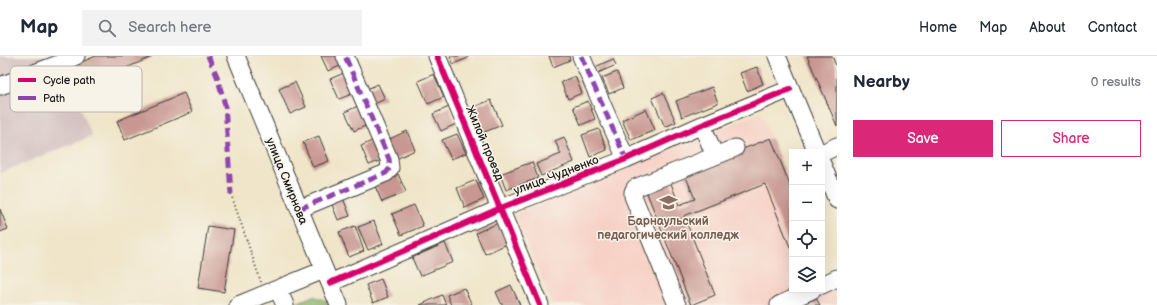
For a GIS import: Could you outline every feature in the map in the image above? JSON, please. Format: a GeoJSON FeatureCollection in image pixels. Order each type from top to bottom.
{"type":"FeatureCollection","features":[{"type":"Feature","properties":{"kind":"street"},"geometry":{"type":"LineString","coordinates":[[53,66],[76,56]]}},
{"type":"Feature","properties":{"kind":"street","name":"улица Смирнова"},"geometry":{"type":"LineString","coordinates":[[236,56],[339,305]]}},
{"type":"Feature","properties":{"kind":"street"},"geometry":{"type":"LineString","coordinates":[[299,209],[386,173],[390,168],[389,160],[346,56]]}},
{"type":"Feature","properties":{"kind":"street","name":"Жилой проезд"},"geometry":{"type":"LineString","coordinates":[[437,56],[540,305]]}},
{"type":"Feature","properties":{"kind":"street"},"geometry":{"type":"LineString","coordinates":[[582,56],[626,159]]}},
{"type":"Feature","properties":{"kind":"street"},"geometry":{"type":"LineString","coordinates":[[776,56],[816,149]]}},
{"type":"Feature","properties":{"kind":"street"},"geometry":{"type":"LineString","coordinates":[[0,86],[10,82]]}},
{"type":"Feature","properties":{"kind":"street","name":"улица Чудненко"},"geometry":{"type":"LineString","coordinates":[[238,305],[271,292],[327,276],[501,208],[626,159],[790,89]]}},
{"type":"Feature","properties":{"kind":"street"},"geometry":{"type":"LineString","coordinates":[[702,126],[715,156]]}},
{"type":"Feature","properties":{"kind":"street"},"geometry":{"type":"LineString","coordinates":[[825,151],[837,146]]}},
{"type":"Feature","properties":{"kind":"street"},"geometry":{"type":"LineString","coordinates":[[677,305],[633,196],[633,192],[635,188],[735,148]]}},
{"type":"Feature","properties":{"kind":"street"},"geometry":{"type":"LineString","coordinates":[[825,171],[837,200]]}},
{"type":"Feature","properties":{"kind":"street"},"geometry":{"type":"LineString","coordinates":[[825,284],[837,278]]}},
{"type":"Feature","properties":{"kind":"street"},"geometry":{"type":"LineString","coordinates":[[271,292],[284,305]]}},
{"type":"Feature","properties":{"kind":"street"},"geometry":{"type":"LineString","coordinates":[[779,305],[805,293]]}},
{"type":"Feature","properties":{"kind":"path"},"geometry":{"type":"LineString","coordinates":[[231,194],[271,292]]}},
{"type":"Feature","properties":{"kind":"shaded area"},"geometry":{"type":"Polygon","coordinates":[[[0,56],[59,56],[63,66],[10,66],[10,112],[82,112],[92,136],[0,173],[0,56]]]}},
{"type":"Feature","properties":{"kind":"shaded area","name":"Барнаульский педагогический колледж"},"geometry":{"type":"Polygon","coordinates":[[[761,112],[789,182],[789,293],[825,293],[825,272],[833,292],[837,290],[837,305],[553,305],[515,215],[761,112]]]}},
{"type":"Feature","properties":{"kind":"green space"},"geometry":{"type":"Polygon","coordinates":[[[313,296],[327,301],[328,305],[291,305],[313,296]]]}},
{"type":"Feature","properties":{"kind":"building"},"geometry":{"type":"Polygon","coordinates":[[[96,56],[152,56],[131,66],[78,66],[77,64],[96,56]]]}},
{"type":"Feature","properties":{"kind":"building"},"geometry":{"type":"Polygon","coordinates":[[[321,56],[336,56],[340,66],[328,71],[321,56]]]}},
{"type":"Feature","properties":{"kind":"building"},"geometry":{"type":"Polygon","coordinates":[[[450,56],[467,56],[468,58],[453,64],[450,56]]]}},
{"type":"Feature","properties":{"kind":"building"},"geometry":{"type":"Polygon","coordinates":[[[549,56],[569,56],[570,60],[553,67],[549,56]]]}},
{"type":"Feature","properties":{"kind":"building"},"geometry":{"type":"Polygon","coordinates":[[[807,56],[832,56],[837,68],[837,126],[807,56]]]}},
{"type":"Feature","properties":{"kind":"building"},"geometry":{"type":"Polygon","coordinates":[[[613,59],[616,65],[598,73],[595,67],[613,59]]]}},
{"type":"Feature","properties":{"kind":"building"},"geometry":{"type":"Polygon","coordinates":[[[757,67],[763,84],[747,91],[740,73],[757,67]]]}},
{"type":"Feature","properties":{"kind":"building"},"geometry":{"type":"Polygon","coordinates":[[[617,72],[623,88],[609,94],[602,78],[617,72]]]}},
{"type":"Feature","properties":{"kind":"building"},"geometry":{"type":"Polygon","coordinates":[[[344,73],[352,94],[339,99],[330,79],[344,73]]]}},
{"type":"Feature","properties":{"kind":"building"},"geometry":{"type":"Polygon","coordinates":[[[434,74],[444,97],[428,104],[418,81],[434,74]]]}},
{"type":"Feature","properties":{"kind":"building"},"geometry":{"type":"Polygon","coordinates":[[[575,76],[582,93],[568,99],[561,82],[575,76]]]}},
{"type":"Feature","properties":{"kind":"building"},"geometry":{"type":"Polygon","coordinates":[[[295,82],[306,107],[290,114],[279,89],[295,82]]]}},
{"type":"Feature","properties":{"kind":"building"},"geometry":{"type":"Polygon","coordinates":[[[378,84],[385,99],[372,105],[365,90],[378,84]]]}},
{"type":"Feature","properties":{"kind":"building"},"geometry":{"type":"Polygon","coordinates":[[[712,87],[718,103],[682,117],[676,101],[712,87]]]}},
{"type":"Feature","properties":{"kind":"building"},"geometry":{"type":"Polygon","coordinates":[[[184,93],[192,112],[125,140],[117,121],[142,112],[142,111],[184,93]]]}},
{"type":"Feature","properties":{"kind":"building"},"geometry":{"type":"Polygon","coordinates":[[[663,93],[676,122],[665,127],[652,98],[663,93]]]}},
{"type":"Feature","properties":{"kind":"building"},"geometry":{"type":"Polygon","coordinates":[[[491,100],[502,125],[482,133],[471,108],[491,100]]]}},
{"type":"Feature","properties":{"kind":"building"},"geometry":{"type":"Polygon","coordinates":[[[588,101],[595,119],[581,125],[573,107],[588,101]]]}},
{"type":"Feature","properties":{"kind":"building"},"geometry":{"type":"Polygon","coordinates":[[[358,106],[367,125],[354,131],[345,112],[358,106]]]}},
{"type":"Feature","properties":{"kind":"building"},"geometry":{"type":"Polygon","coordinates":[[[449,107],[456,124],[441,131],[433,114],[449,107]]]}},
{"type":"Feature","properties":{"kind":"building"},"geometry":{"type":"Polygon","coordinates":[[[646,109],[655,130],[631,140],[622,120],[646,109]]]}},
{"type":"Feature","properties":{"kind":"building"},"geometry":{"type":"Polygon","coordinates":[[[599,129],[607,150],[590,157],[582,135],[599,129]]]}},
{"type":"Feature","properties":{"kind":"building"},"geometry":{"type":"Polygon","coordinates":[[[407,131],[415,150],[394,160],[385,141],[407,131]]]}},
{"type":"Feature","properties":{"kind":"building"},"geometry":{"type":"Polygon","coordinates":[[[457,134],[466,153],[451,159],[442,140],[457,134]]]}},
{"type":"Feature","properties":{"kind":"building"},"geometry":{"type":"Polygon","coordinates":[[[319,136],[329,161],[313,167],[303,142],[319,136]]]}},
{"type":"Feature","properties":{"kind":"building"},"geometry":{"type":"Polygon","coordinates":[[[564,137],[574,162],[541,176],[536,164],[561,154],[555,141],[564,137]]]}},
{"type":"Feature","properties":{"kind":"building"},"geometry":{"type":"Polygon","coordinates":[[[771,138],[789,183],[789,244],[765,184],[684,216],[715,295],[691,305],[645,188],[669,178],[679,205],[695,199],[684,172],[771,138]]]}},
{"type":"Feature","properties":{"kind":"building"},"geometry":{"type":"Polygon","coordinates":[[[374,140],[382,160],[369,165],[361,146],[374,140]]]}},
{"type":"Feature","properties":{"kind":"building"},"geometry":{"type":"Polygon","coordinates":[[[532,162],[538,178],[506,190],[500,174],[532,162]]]}},
{"type":"Feature","properties":{"kind":"building"},"geometry":{"type":"Polygon","coordinates":[[[398,174],[406,192],[382,202],[374,184],[398,174]]]}},
{"type":"Feature","properties":{"kind":"building"},"geometry":{"type":"Polygon","coordinates":[[[476,180],[484,199],[465,208],[457,188],[476,180]]]}},
{"type":"Feature","properties":{"kind":"building"},"geometry":{"type":"Polygon","coordinates":[[[343,198],[350,216],[338,220],[331,202],[343,198]]]}},
{"type":"Feature","properties":{"kind":"building"},"geometry":{"type":"Polygon","coordinates":[[[414,205],[423,226],[401,235],[392,214],[414,205]]]}},
{"type":"Feature","properties":{"kind":"building"},"geometry":{"type":"Polygon","coordinates":[[[0,209],[8,229],[0,232],[0,209]]]}},
{"type":"Feature","properties":{"kind":"building"},"geometry":{"type":"Polygon","coordinates":[[[374,221],[383,244],[368,250],[358,227],[374,221]]]}},
{"type":"Feature","properties":{"kind":"building"},"geometry":{"type":"Polygon","coordinates":[[[498,223],[507,244],[485,254],[476,233],[498,223]]]}},
{"type":"Feature","properties":{"kind":"building"},"geometry":{"type":"Polygon","coordinates":[[[208,226],[234,230],[224,292],[198,288],[208,226]]]}},
{"type":"Feature","properties":{"kind":"building"},"geometry":{"type":"Polygon","coordinates":[[[355,226],[364,251],[349,257],[339,232],[355,226]]]}},
{"type":"Feature","properties":{"kind":"building"},"geometry":{"type":"Polygon","coordinates":[[[445,243],[453,262],[420,276],[412,258],[445,243]]]}},
{"type":"Feature","properties":{"kind":"building"},"geometry":{"type":"Polygon","coordinates":[[[381,279],[388,297],[373,303],[366,285],[381,279]]]}},
{"type":"Feature","properties":{"kind":"building"},"geometry":{"type":"Polygon","coordinates":[[[511,285],[520,305],[502,305],[496,292],[511,285]]]}},
{"type":"Feature","properties":{"kind":"building"},"geometry":{"type":"Polygon","coordinates":[[[464,288],[472,305],[451,305],[447,295],[464,288]]]}},
{"type":"Feature","properties":{"kind":"building"},"geometry":{"type":"Polygon","coordinates":[[[442,295],[446,305],[420,305],[442,295]]]}},
{"type":"Feature","properties":{"kind":"building"},"geometry":{"type":"Polygon","coordinates":[[[816,298],[820,305],[799,305],[816,298]]]}},
{"type":"Feature","properties":{"kind":"marked path"},"geometry":{"type":"LineString","coordinates":[[208,56],[217,76],[225,105],[231,194]]}},
{"type":"Feature","properties":{"kind":"marked path"},"geometry":{"type":"LineString","coordinates":[[299,209],[386,173],[390,168],[389,159],[345,56]]}},
{"type":"Feature","properties":{"kind":"marked path"},"geometry":{"type":"LineString","coordinates":[[581,56],[626,159]]}},
{"type":"Feature","properties":{"kind":"cycle path"},"geometry":{"type":"LineString","coordinates":[[437,56],[540,305]]}},
{"type":"Feature","properties":{"kind":"cycle path"},"geometry":{"type":"LineString","coordinates":[[330,283],[501,208],[626,159],[702,125],[790,89]]}},
{"type":"Feature","properties":{"kind":"place","name":"Барнаульский педагогический колледж"},"geometry":{"type":"Point","coordinates":[668,202]}}]}
